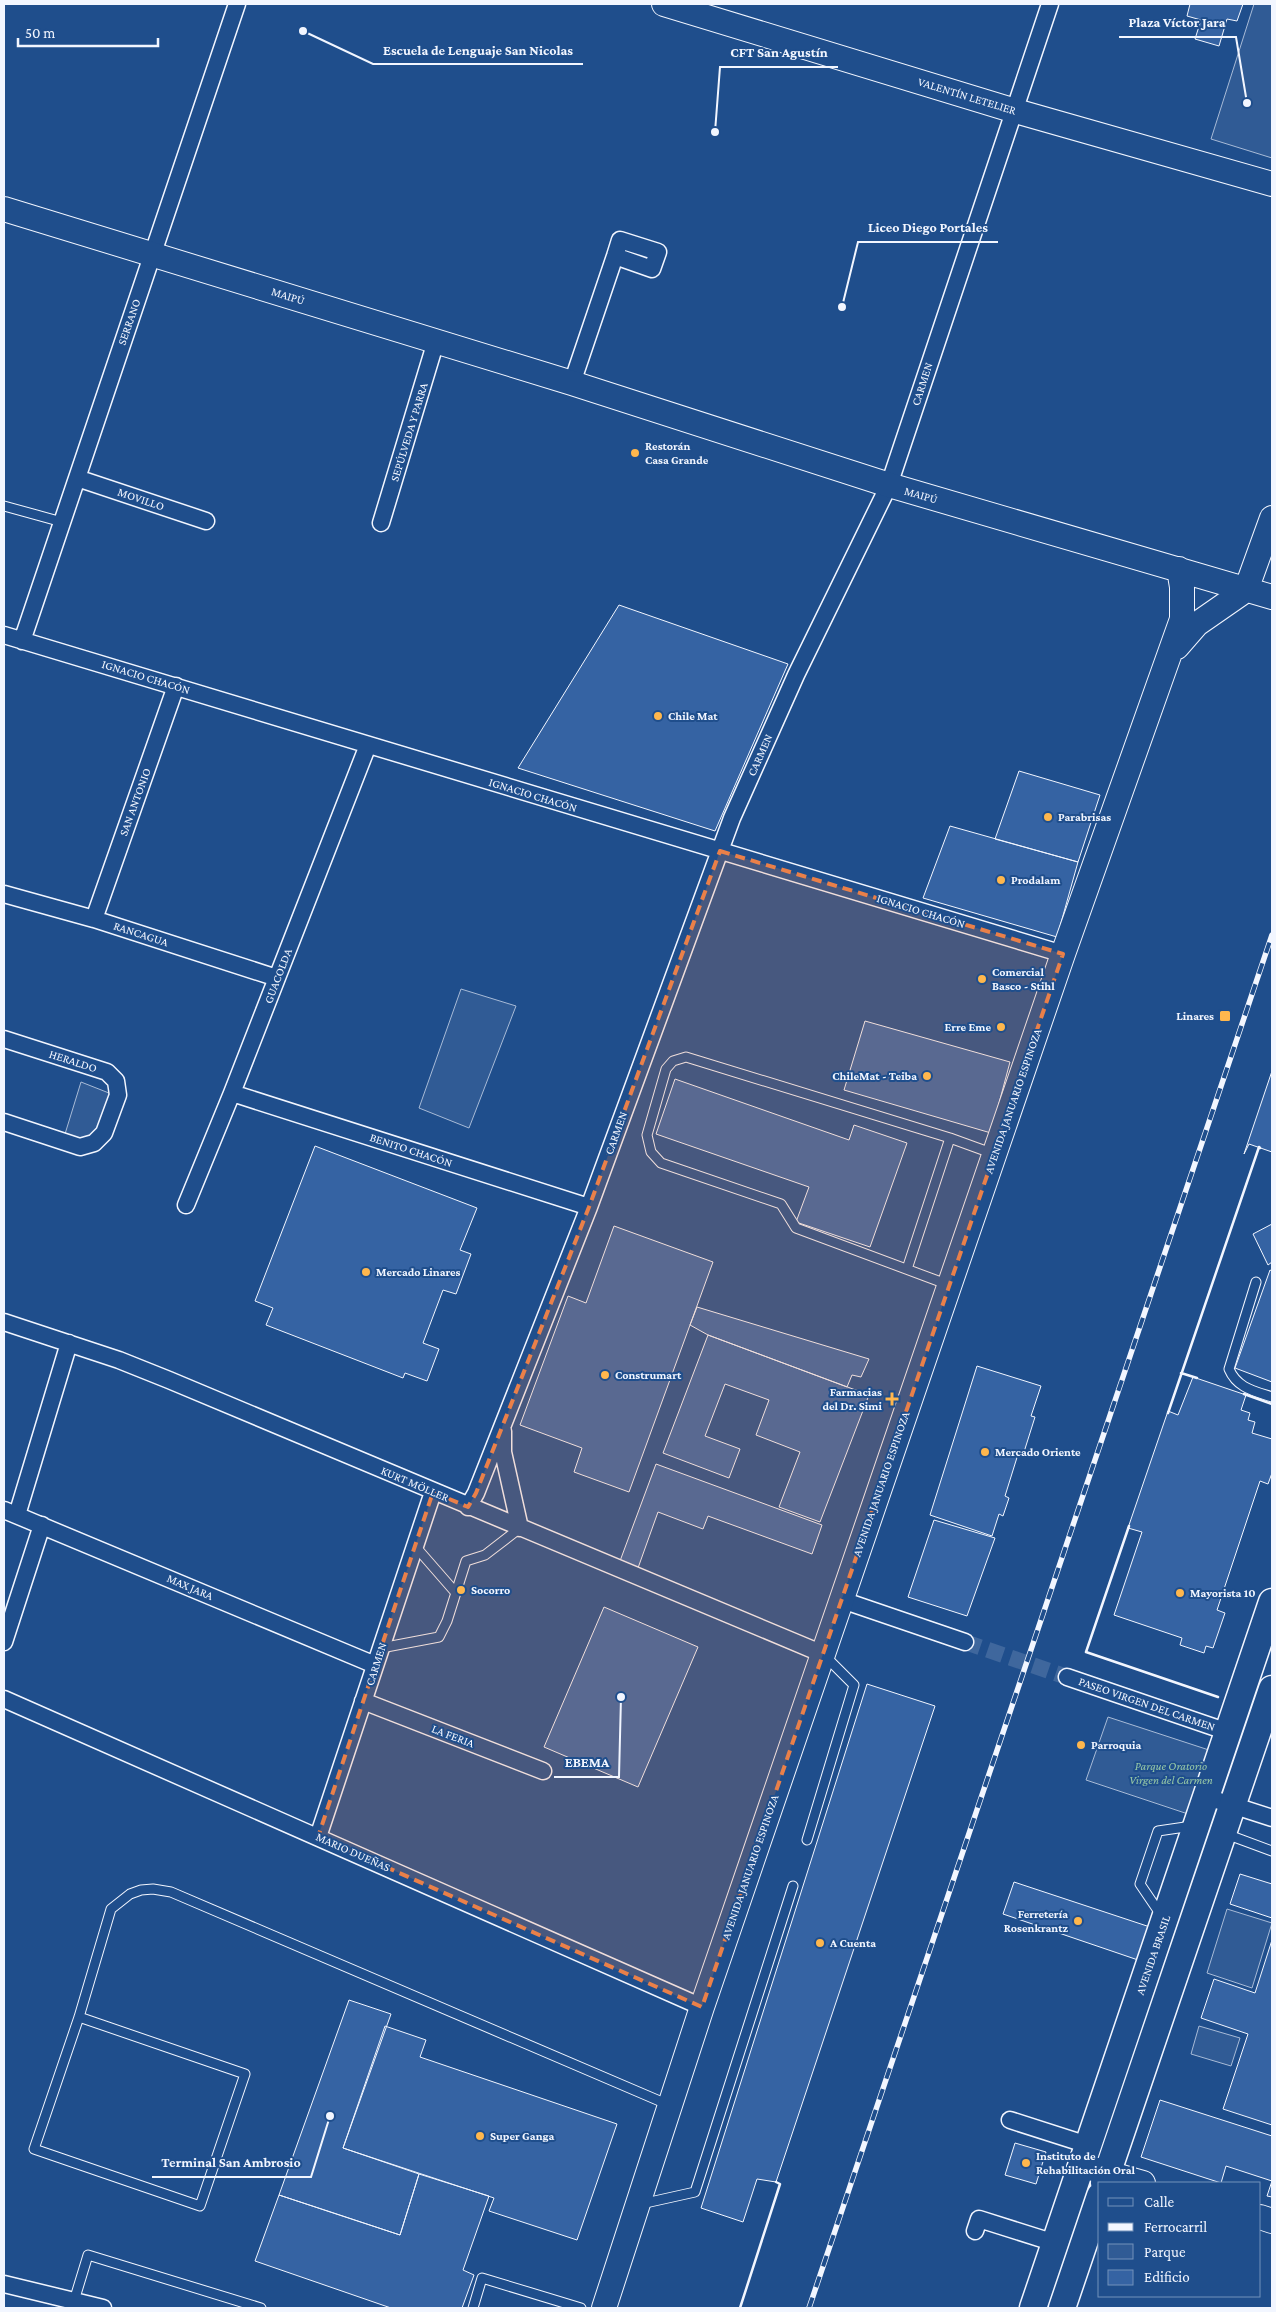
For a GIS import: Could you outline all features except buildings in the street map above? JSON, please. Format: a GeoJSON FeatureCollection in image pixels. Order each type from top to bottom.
{"type":"FeatureCollection","features":[{"type":"Feature","properties":{"kind":"main road","name":"VALENTÍN LETELIER"},"geometry":{"type":"LineString","coordinates":[[664,4],[1012,110],[1272,184]]}},
{"type":"Feature","properties":{"kind":"main road","name":"MAIPÚ"},"geometry":{"type":"LineString","coordinates":[[4,209],[572,383],[889,485],[1272,597]]}},
{"type":"Feature","properties":{"kind":"main road"},"geometry":{"type":"LineString","coordinates":[[1246,590],[1272,518]]}},
{"type":"Feature","properties":{"kind":"main road","name":"AVENIDA JANUARIO ESPINOZA"},"geometry":{"type":"LineString","coordinates":[[604,2308],[702,2007],[1063,954],[1166,663],[1183,610],[1179,569]]}},
{"type":"Feature","properties":{"kind":"main road","name":"AVENIDA JANUARIO ESPINOZA"},"geometry":{"type":"LineString","coordinates":[[1166,663],[1175,648],[1197,624],[1246,590]]}},
{"type":"Feature","properties":{"kind":"main road","name":"AVENIDA BRASIL"},"geometry":{"type":"LineString","coordinates":[[1033,2308],[1272,1602]]}},
{"type":"Feature","properties":{"kind":"main road"},"geometry":{"type":"LineString","coordinates":[[1105,2182],[1272,1689]]}},
{"type":"Feature","properties":{"kind":"main road"},"geometry":{"type":"LineString","coordinates":[[1085,2155],[1103,2182]]}},
{"type":"Feature","properties":{"kind":"main road"},"geometry":{"type":"LineString","coordinates":[[1062,2308],[1098,2202]]}},
{"type":"Feature","properties":{"kind":"street","name":"SERRANO"},"geometry":{"type":"LineString","coordinates":[[22,641],[237,4]]}},
{"type":"Feature","properties":{"kind":"street","name":"CARMEN"},"geometry":{"type":"LineString","coordinates":[[468,1507],[589,1207],[720,851],[796,675],[889,485],[1012,110],[1050,4]]}},
{"type":"Feature","properties":{"kind":"street"},"geometry":{"type":"LineString","coordinates":[[572,383],[615,256]]}},
{"type":"Feature","properties":{"kind":"street","name":"SEPÚLVEDA Y PARRA"},"geometry":{"type":"LineString","coordinates":[[381,523],[436,341]]}},
{"type":"Feature","properties":{"kind":"street","name":"MOVILLO"},"geometry":{"type":"LineString","coordinates":[[77,478],[206,521]]}},
{"type":"Feature","properties":{"kind":"street","name":"IGNACIO CHACÓN"},"geometry":{"type":"LineString","coordinates":[[4,635],[1063,954]]}},
{"type":"Feature","properties":{"kind":"street","name":"SAN ANTONIO"},"geometry":{"type":"LineString","coordinates":[[94,918],[176,686]]}},
{"type":"Feature","properties":{"kind":"street","name":"GUACOLDA"},"geometry":{"type":"LineString","coordinates":[[186,1205],[232,1093],[368,745]]}},
{"type":"Feature","properties":{"kind":"street","name":"RANCAGUA"},"geometry":{"type":"LineString","coordinates":[[4,894],[94,918],[277,978]]}},
{"type":"Feature","properties":{"kind":"street","name":"HERALDO"},"geometry":{"type":"LineString","coordinates":[[4,1039],[107,1072],[116,1082],[118,1095],[104,1133],[94,1143],[80,1147],[4,1122]]}},
{"type":"Feature","properties":{"kind":"street","name":"BENITO CHACÓN"},"geometry":{"type":"LineString","coordinates":[[232,1093],[589,1207]]}},
{"type":"Feature","properties":{"kind":"street","name":"KURT MÖLLER"},"geometry":{"type":"LineString","coordinates":[[4,1322],[70,1343],[169,1380],[468,1507],[823,1654]]}},
{"type":"Feature","properties":{"kind":"street"},"geometry":{"type":"LineString","coordinates":[[10,1513],[70,1343]]}},
{"type":"Feature","properties":{"kind":"street"},"geometry":{"type":"LineString","coordinates":[[503,1421],[503,1452],[520,1528]]}},
{"type":"Feature","properties":{"kind":"street","name":"CARMEN"},"geometry":{"type":"LineString","coordinates":[[318,1837],[433,1492]]}},
{"type":"Feature","properties":{"kind":"street","name":"MAX JARA"},"geometry":{"type":"LineString","coordinates":[[10,1513],[376,1665]]}},
{"type":"Feature","properties":{"kind":"street"},"geometry":{"type":"LineString","coordinates":[[4,1642],[42,1525]]}},
{"type":"Feature","properties":{"kind":"street"},"geometry":{"type":"LineString","coordinates":[[842,1600],[965,1642]]}},
{"type":"Feature","properties":{"kind":"street","name":"PASEO VIRGEN DEL CARMEN"},"geometry":{"type":"LineString","coordinates":[[1067,1677],[1228,1732]]}},
{"type":"Feature","properties":{"kind":"street","name":"MARIO DUEÑAS"},"geometry":{"type":"LineString","coordinates":[[4,1698],[702,2007]]}},
{"type":"Feature","properties":{"kind":"street","name":"LA FERIA"},"geometry":{"type":"LineString","coordinates":[[363,1701],[543,1771]]}},
{"type":"Feature","properties":{"kind":"street"},"geometry":{"type":"LineString","coordinates":[[1207,1796],[1272,1818]]}},
{"type":"Feature","properties":{"kind":"street"},"geometry":{"type":"LineString","coordinates":[[1010,2120],[1085,2155]]}},
{"type":"Feature","properties":{"kind":"street"},"geometry":{"type":"LineString","coordinates":[[975,2231],[979,2219],[1055,2243]]}},
{"type":"Feature","properties":{"kind":"street"},"geometry":{"type":"LineString","coordinates":[[4,2284],[101,2308]]}},
{"type":"Feature","properties":{"kind":"lane"},"geometry":{"type":"LineString","coordinates":[[4,506],[62,522]]}},
{"type":"Feature","properties":{"kind":"lane"},"geometry":{"type":"LineString","coordinates":[[950,1286],[796,1228],[781,1204],[668,1166],[656,1158],[648,1144],[647,1135],[666,1069],[673,1060],[686,1057],[950,1138],[994,1154]]}},
{"type":"Feature","properties":{"kind":"lane"},"geometry":{"type":"LineString","coordinates":[[907,1269],[950,1138]]}},
{"type":"Feature","properties":{"kind":"lane"},"geometry":{"type":"LineString","coordinates":[[1256,1282],[1229,1369],[1236,1382],[1242,1387],[1272,1397]]}},
{"type":"Feature","properties":{"kind":"lane"},"geometry":{"type":"LineString","coordinates":[[381,1648],[439,1637],[447,1621],[466,1561],[485,1555],[520,1528]]}},
{"type":"Feature","properties":{"kind":"lane"},"geometry":{"type":"LineString","coordinates":[[415,1546],[456,1593]]}},
{"type":"Feature","properties":{"kind":"lane"},"geometry":{"type":"LineString","coordinates":[[807,1840],[854,1685],[823,1654]]}},
{"type":"Feature","properties":{"kind":"lane"},"geometry":{"type":"LineString","coordinates":[[1165,1920],[1140,1884],[1158,1831],[1197,1826]]}},
{"type":"Feature","properties":{"kind":"lane"},"geometry":{"type":"LineString","coordinates":[[1223,1833],[1272,1851]]}},
{"type":"Feature","properties":{"kind":"lane"},"geometry":{"type":"LineString","coordinates":[[636,2205],[695,2192],[793,1886]]}},
{"type":"Feature","properties":{"kind":"lane"},"geometry":{"type":"LineString","coordinates":[[79,2017],[245,2074],[200,2206],[34,2148],[79,2017],[112,1909],[130,1894],[141,1890],[162,1890],[670,2106]]}},
{"type":"Feature","properties":{"kind":"lane"},"geometry":{"type":"LineString","coordinates":[[74,2301],[88,2256],[261,2308]]}},
{"type":"Feature","properties":{"kind":"lane"},"geometry":{"type":"LineString","coordinates":[[473,2308],[482,2278],[581,2308]]}},
{"type":"Feature","properties":{"kind":"highlighted area"},"geometry":{"type":"Polygon","coordinates":[[[720,851],[1063,954],[702,2007],[318,1837],[433,1492],[468,1507],[476,1493],[589,1207],[720,851]]]}},
{"type":"Feature","properties":{"kind":"green space"},"geometry":{"type":"Polygon","coordinates":[[[1254,4],[1272,4],[1272,158],[1211,139],[1254,4]]]}},
{"type":"Feature","properties":{"kind":"green space"},"geometry":{"type":"Polygon","coordinates":[[[461,989],[516,1006],[469,1128],[419,1108],[461,989]]]}},
{"type":"Feature","properties":{"kind":"green space"},"geometry":{"type":"Polygon","coordinates":[[[81,1082],[114,1095],[94,1143],[65,1134],[81,1082]]]}},
{"type":"Feature","properties":{"kind":"green space","name":"Parque Oratorio Virgen del Carmen"},"geometry":{"type":"Polygon","coordinates":[[[1108,1717],[1215,1752],[1194,1816],[1086,1780],[1108,1717]]]}},
{"type":"Feature","properties":{"kind":"green space"},"geometry":{"type":"Polygon","coordinates":[[[1227,1909],[1272,1923],[1252,1988],[1207,1973],[1227,1909]]]}},
{"type":"Feature","properties":{"kind":"green space"},"geometry":{"type":"Polygon","coordinates":[[[1199,2026],[1240,2038],[1231,2066],[1191,2054],[1199,2026]]]}},
{"type":"Feature","properties":{"kind":"tunnel"},"geometry":{"type":"LineString","coordinates":[[965,1642],[1067,1677]]}},
{"type":"Feature","properties":{"kind":"railway"},"geometry":{"type":"LineString","coordinates":[[809,2308],[1272,935]]}},
{"type":"Feature","properties":{"kind":"wall"},"geometry":{"type":"LineString","coordinates":[[1168,1413],[1260,1148]]}},
{"type":"Feature","properties":{"kind":"wall"},"geometry":{"type":"LineString","coordinates":[[1181,1373],[1197,1378]]}},
{"type":"Feature","properties":{"kind":"wall"},"geometry":{"type":"LineString","coordinates":[[1244,1394],[1272,1404]]}},
{"type":"Feature","properties":{"kind":"wall"},"geometry":{"type":"LineString","coordinates":[[1129,1526],[1086,1652],[1218,1697]]}},
{"type":"Feature","properties":{"kind":"wall"},"geometry":{"type":"LineString","coordinates":[[740,2308],[780,2184],[776,2182]]}},
{"type":"Feature","properties":{"kind":"place","name":"Escuela de Lenguaje San Nicolas"},"geometry":{"type":"Point","coordinates":[303,31]}},
{"type":"Feature","properties":{"kind":"place","name":"Plaza Víctor Jara"},"geometry":{"type":"Point","coordinates":[1247,103]}},
{"type":"Feature","properties":{"kind":"place","name":"CFT San Agustín"},"geometry":{"type":"Point","coordinates":[715,132]}},
{"type":"Feature","properties":{"kind":"place","name":"Liceo Diego Portales"},"geometry":{"type":"Point","coordinates":[842,307]}},
{"type":"Feature","properties":{"kind":"place","name":"Restorán Casa Grande"},"geometry":{"type":"Point","coordinates":[635,453]}},
{"type":"Feature","properties":{"kind":"place","name":"Chile Mat"},"geometry":{"type":"Point","coordinates":[658,716]}},
{"type":"Feature","properties":{"kind":"place","name":"Parabrisas"},"geometry":{"type":"Point","coordinates":[1048,817]}},
{"type":"Feature","properties":{"kind":"place","name":"Prodalam"},"geometry":{"type":"Point","coordinates":[1001,880]}},
{"type":"Feature","properties":{"kind":"place","name":"Comercial Basco - Stihl"},"geometry":{"type":"Point","coordinates":[982,979]}},
{"type":"Feature","properties":{"kind":"place","name":"Linares"},"geometry":{"type":"Point","coordinates":[1225,1016]}},
{"type":"Feature","properties":{"kind":"place","name":"Erre Eme"},"geometry":{"type":"Point","coordinates":[1001,1027]}},
{"type":"Feature","properties":{"kind":"place","name":"ChileMat - Teiba"},"geometry":{"type":"Point","coordinates":[927,1076]}},
{"type":"Feature","properties":{"kind":"place","name":"Mercado Linares"},"geometry":{"type":"Point","coordinates":[366,1272]}},
{"type":"Feature","properties":{"kind":"place","name":"Construmart"},"geometry":{"type":"Point","coordinates":[605,1375]}},
{"type":"Feature","properties":{"kind":"place","name":"Farmacias del Dr. Simi"},"geometry":{"type":"Point","coordinates":[892,1399]}},
{"type":"Feature","properties":{"kind":"place","name":"Mercado Oriente"},"geometry":{"type":"Point","coordinates":[985,1452]}},
{"type":"Feature","properties":{"kind":"place","name":"Socorro"},"geometry":{"type":"Point","coordinates":[461,1590]}},
{"type":"Feature","properties":{"kind":"place","name":"Mayorista 10"},"geometry":{"type":"Point","coordinates":[1180,1593]}},
{"type":"Feature","properties":{"kind":"place","name":"EBEMA"},"geometry":{"type":"Point","coordinates":[621,1697]}},
{"type":"Feature","properties":{"kind":"place","name":"Parroquia"},"geometry":{"type":"Point","coordinates":[1081,1745]}},
{"type":"Feature","properties":{"kind":"place","name":"Ferretería Rosenkrantz"},"geometry":{"type":"Point","coordinates":[1078,1921]}},
{"type":"Feature","properties":{"kind":"place","name":"A Cuenta"},"geometry":{"type":"Point","coordinates":[820,1943]}},
{"type":"Feature","properties":{"kind":"place","name":"Terminal San Ambrosio"},"geometry":{"type":"Point","coordinates":[330,2116]}},
{"type":"Feature","properties":{"kind":"place","name":"Super Ganga"},"geometry":{"type":"Point","coordinates":[480,2136]}},
{"type":"Feature","properties":{"kind":"place","name":"Instituto de Rehabilitación Oral"},"geometry":{"type":"Point","coordinates":[1026,2163]}}]}
